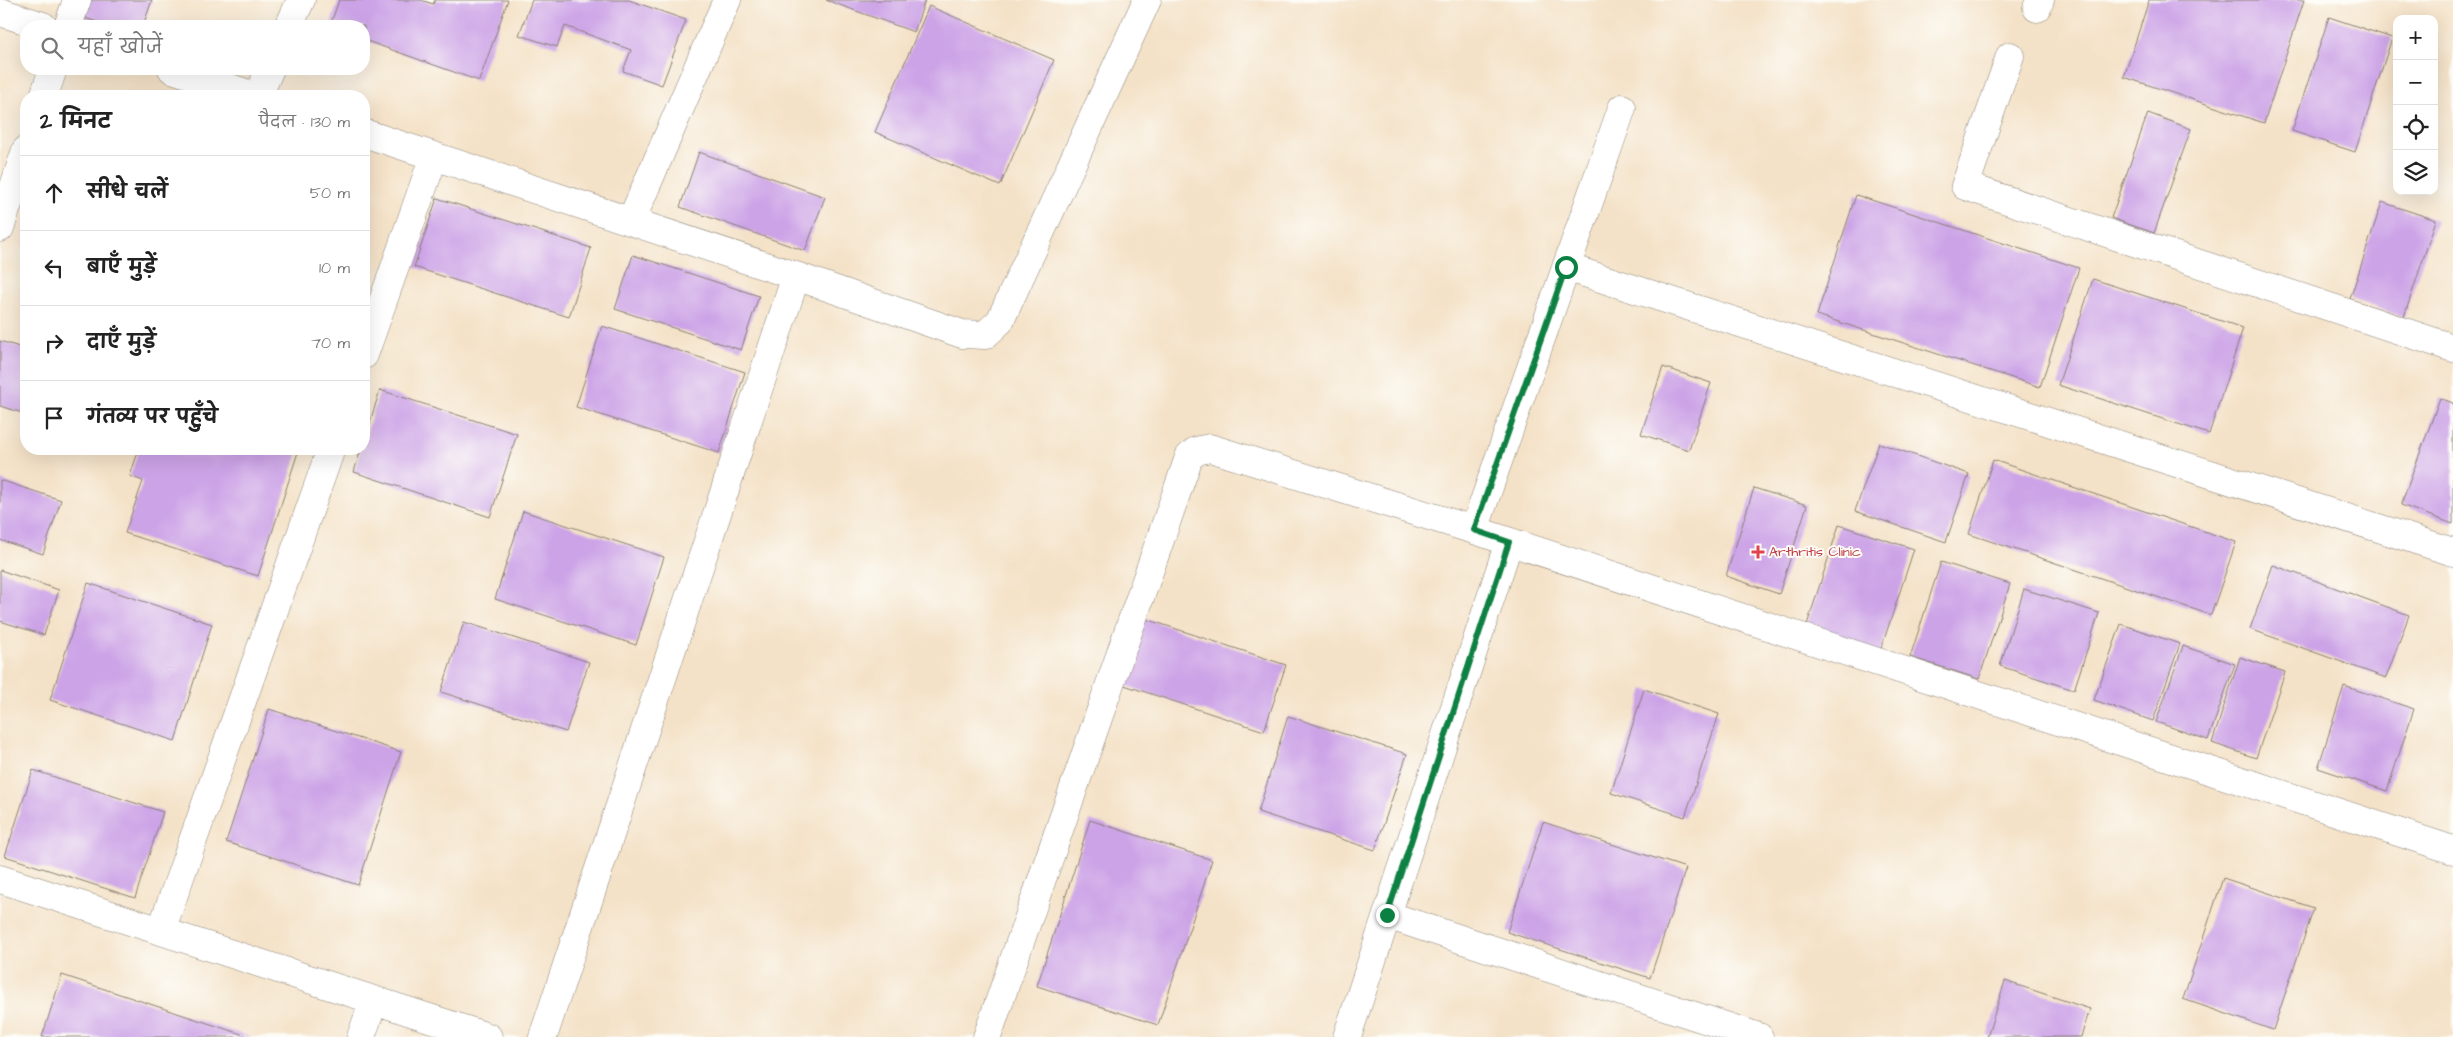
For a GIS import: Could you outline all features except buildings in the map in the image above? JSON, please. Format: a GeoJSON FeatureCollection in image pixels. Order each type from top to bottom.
{"type":"FeatureCollection","features":[{"type":"Feature","properties":{"kind":"street"},"geometry":{"type":"LineString","coordinates":[[70,20],[77,0]]}},
{"type":"Feature","properties":{"kind":"street"},"geometry":{"type":"LineString","coordinates":[[292,20],[301,0]]}},
{"type":"Feature","properties":{"kind":"street"},"geometry":{"type":"LineString","coordinates":[[631,221],[727,0]]}},
{"type":"Feature","properties":{"kind":"street"},"geometry":{"type":"LineString","coordinates":[[370,134],[796,276],[962,334],[985,335],[994,329],[1000,321],[1147,0]]}},
{"type":"Feature","properties":{"kind":"street"},"geometry":{"type":"LineString","coordinates":[[0,12],[25,20]]}},
{"type":"Feature","properties":{"kind":"street"},"geometry":{"type":"LineString","coordinates":[[2010,56],[1965,186],[2453,348]]}},
{"type":"Feature","properties":{"kind":"street"},"geometry":{"type":"LineString","coordinates":[[46,90],[52,75]]}},
{"type":"Feature","properties":{"kind":"street"},"geometry":{"type":"LineString","coordinates":[[191,75],[237,90]]}},
{"type":"Feature","properties":{"kind":"street"},"geometry":{"type":"LineString","coordinates":[[259,90],[267,75]]}},
{"type":"Feature","properties":{"kind":"street"},"geometry":{"type":"LineString","coordinates":[[1474,530],[1622,108]]}},
{"type":"Feature","properties":{"kind":"street"},"geometry":{"type":"LineString","coordinates":[[370,338],[434,156]]}},
{"type":"Feature","properties":{"kind":"street"},"geometry":{"type":"LineString","coordinates":[[0,228],[20,168]]}},
{"type":"Feature","properties":{"kind":"street"},"geometry":{"type":"LineString","coordinates":[[1566,267],[2453,552]]}},
{"type":"Feature","properties":{"kind":"street"},"geometry":{"type":"LineString","coordinates":[[543,1037],[796,276]]}},
{"type":"Feature","properties":{"kind":"street"},"geometry":{"type":"LineString","coordinates":[[986,1037],[1189,457],[1202,448],[1210,448],[1474,530],[2453,850]]}},
{"type":"Feature","properties":{"kind":"street"},"geometry":{"type":"LineString","coordinates":[[161,931],[329,455]]}},
{"type":"Feature","properties":{"kind":"street"},"geometry":{"type":"LineString","coordinates":[[1347,1037],[1509,542]]}},
{"type":"Feature","properties":{"kind":"street"},"geometry":{"type":"LineString","coordinates":[[0,879],[488,1037]]}},
{"type":"Feature","properties":{"kind":"street"},"geometry":{"type":"LineString","coordinates":[[1387,915],[1709,1029],[1759,1037]]}},
{"type":"Feature","properties":{"kind":"street"},"geometry":{"type":"LineString","coordinates":[[361,1037],[374,1000]]}},
{"type":"Feature","properties":{"kind":"place","name":"Arthritis Clinic"},"geometry":{"type":"Point","coordinates":[1758,552]}},
{"type":"Feature","properties":{"kind":"route"},"geometry":{"type":"LineString","coordinates":[[1387,915],[1509,542],[1474,530],[1566,267]]}}]}
